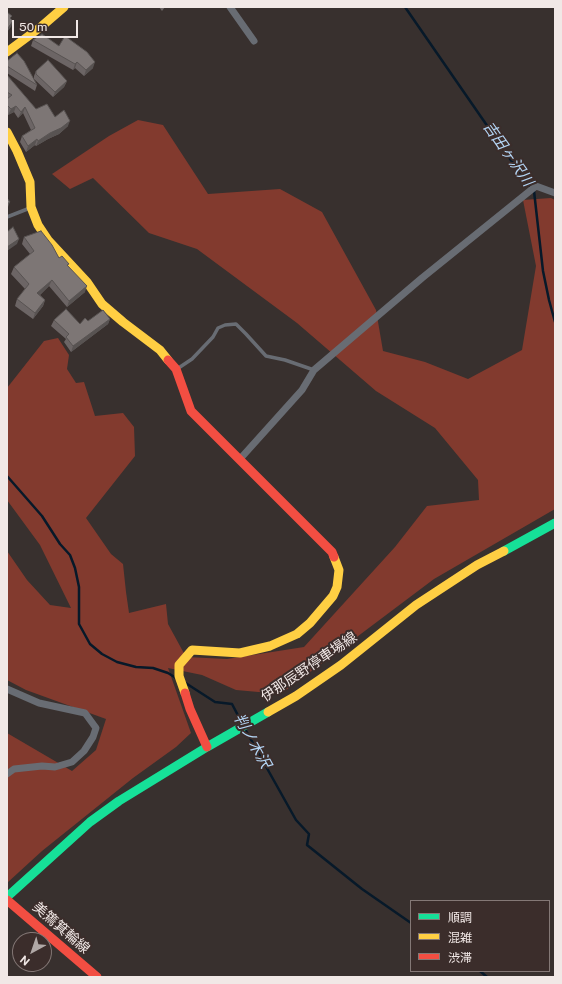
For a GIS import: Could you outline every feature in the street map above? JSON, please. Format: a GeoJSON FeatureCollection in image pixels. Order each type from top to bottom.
{"type":"FeatureCollection","features":[{"type":"Feature","properties":{"kind":"street"},"geometry":{"type":"LineString","coordinates":[[7,52],[42,26],[64,7]]}},
{"type":"Feature","properties":{"kind":"street"},"geometry":{"type":"LineString","coordinates":[[230,7],[254,41]]}},
{"type":"Feature","properties":{"kind":"street"},"geometry":{"type":"LineString","coordinates":[[7,132],[30,182],[31,207],[38,225],[48,240],[87,282],[102,304],[160,350],[176,369],[191,411],[240,459],[262,484],[332,552],[339,570],[337,587],[333,596],[310,623],[297,634],[270,646],[240,653],[192,650],[179,665],[179,676],[190,709],[207,747]]}},
{"type":"Feature","properties":{"kind":"street"},"geometry":{"type":"LineString","coordinates":[[240,459],[302,390],[314,370],[422,278],[536,186],[555,193]]}},
{"type":"Feature","properties":{"kind":"street","name":"伊那辰野停車場線"},"geometry":{"type":"LineString","coordinates":[[7,898],[90,822],[119,801],[207,747],[296,696],[341,665],[416,605],[477,565],[555,523]]}},
{"type":"Feature","properties":{"kind":"street"},"geometry":{"type":"LineString","coordinates":[[7,689],[39,703],[85,713],[96,728],[93,737],[84,751],[72,762],[55,767],[42,766],[14,769],[7,774]]}},
{"type":"Feature","properties":{"kind":"street","name":"美篶箕輪線"},"geometry":{"type":"LineString","coordinates":[[7,898],[98,977]]}},
{"type":"Feature","properties":{"kind":"lane"},"geometry":{"type":"LineString","coordinates":[[7,217],[31,207]]}},
{"type":"Feature","properties":{"kind":"lane"},"geometry":{"type":"LineString","coordinates":[[176,369],[192,359],[213,337],[218,328],[225,325],[236,324],[266,356],[285,360],[314,370]]}},
{"type":"Feature","properties":{"kind":"shaded area"},"geometry":{"type":"Polygon","coordinates":[[[138,120],[163,125],[208,194],[280,189],[322,212],[376,310],[383,351],[425,362],[468,379],[522,350],[536,266],[523,200],[551,198],[555,200],[555,509],[434,579],[281,694],[236,690],[202,675],[168,668],[191,733],[176,747],[133,778],[42,851],[7,883],[7,733],[72,771],[96,750],[106,719],[26,690],[7,680],[7,551],[27,580],[50,605],[71,608],[40,545],[7,500],[7,388],[44,341],[58,338],[69,355],[67,369],[76,383],[84,382],[95,416],[123,413],[134,427],[135,456],[86,518],[111,554],[123,564],[129,613],[166,604],[168,624],[186,657],[227,659],[304,647],[395,547],[427,506],[479,500],[478,480],[435,428],[376,391],[297,323],[197,249],[149,233],[93,178],[70,189],[52,174],[109,136],[138,120]]]}},
{"type":"Feature","properties":{"kind":"building"},"geometry":{"type":"Polygon","coordinates":[[[7,12],[12,16],[10,18],[13,21],[8,28],[7,27],[7,12]]]}},
{"type":"Feature","properties":{"kind":"building"},"geometry":{"type":"Polygon","coordinates":[[[42,34],[59,46],[65,36],[87,52],[95,62],[86,70],[77,62],[75,64],[33,40],[42,34]]]}},
{"type":"Feature","properties":{"kind":"building"},"geometry":{"type":"Polygon","coordinates":[[[17,53],[24,61],[37,85],[7,66],[7,61],[17,53]]]}},
{"type":"Feature","properties":{"kind":"building"},"geometry":{"type":"Polygon","coordinates":[[[48,60],[67,81],[55,92],[36,74],[36,71],[48,60]]]}},
{"type":"Feature","properties":{"kind":"building"},"geometry":{"type":"Polygon","coordinates":[[[7,75],[36,109],[47,104],[55,117],[64,110],[70,121],[38,141],[37,139],[28,146],[22,136],[35,128],[25,107],[21,112],[16,106],[11,109],[7,105],[7,99],[12,95],[7,92],[7,75]]]}},
{"type":"Feature","properties":{"kind":"building"},"geometry":{"type":"Polygon","coordinates":[[[13,227],[19,239],[7,247],[7,232],[13,227]]]}},
{"type":"Feature","properties":{"kind":"building"},"geometry":{"type":"Polygon","coordinates":[[[41,231],[52,245],[59,258],[62,256],[69,264],[67,265],[87,286],[69,301],[52,280],[37,293],[45,300],[35,313],[17,299],[29,284],[14,267],[34,251],[24,237],[41,231]]]}},
{"type":"Feature","properties":{"kind":"building"},"geometry":{"type":"Polygon","coordinates":[[[66,309],[80,324],[85,318],[88,321],[103,310],[110,319],[73,346],[66,337],[69,334],[54,320],[66,309]]]}},
{"type":"Feature","properties":{"kind":"waterway","name":"吉田ヶ沢川"},"geometry":{"type":"LineString","coordinates":[[405,7],[515,166],[534,191],[543,271],[555,322]]}},
{"type":"Feature","properties":{"kind":"waterway","name":"判ノ木沢"},"geometry":{"type":"LineString","coordinates":[[7,476],[42,516],[60,544],[70,555],[75,568],[79,587],[79,624],[90,644],[102,654],[117,662],[136,667],[153,668],[168,673],[176,678]]}},
{"type":"Feature","properties":{"kind":"waterway","name":"判ノ木沢"},"geometry":{"type":"LineString","coordinates":[[184,682],[215,702],[232,704],[242,723]]}},
{"type":"Feature","properties":{"kind":"waterway","name":"判ノ木沢"},"geometry":{"type":"LineString","coordinates":[[245,729],[296,820],[309,834],[307,845],[362,889],[410,922]]}},
{"type":"Feature","properties":{"kind":"waterway","name":"判ノ木沢"},"geometry":{"type":"LineString","coordinates":[[481,972],[487,977]]}},
{"type":"Feature","properties":{"kind":"traffic: fast"},"geometry":{"type":"LineString","coordinates":[[504,551],[555,523]]}},
{"type":"Feature","properties":{"kind":"traffic: fast"},"geometry":{"type":"LineString","coordinates":[[7,897],[90,822],[119,801],[207,747],[268,712]]}},
{"type":"Feature","properties":{"kind":"traffic: slow"},"geometry":{"type":"LineString","coordinates":[[7,52],[42,26],[64,7]]}},
{"type":"Feature","properties":{"kind":"traffic: slow"},"geometry":{"type":"LineString","coordinates":[[7,132],[30,182],[31,207],[38,225],[48,240],[87,282],[102,304],[160,350],[168,360]]}},
{"type":"Feature","properties":{"kind":"traffic: slow"},"geometry":{"type":"LineString","coordinates":[[268,712],[296,696],[341,665],[416,605],[477,565],[504,551]]}},
{"type":"Feature","properties":{"kind":"traffic: slow"},"geometry":{"type":"LineString","coordinates":[[185,693],[179,676],[179,665],[192,650],[240,653],[270,646],[297,634],[310,623],[333,596],[337,587],[339,570],[334,557]]}},
{"type":"Feature","properties":{"kind":"traffic: jam"},"geometry":{"type":"LineString","coordinates":[[168,360],[176,369],[191,411],[332,552],[334,557]]}},
{"type":"Feature","properties":{"kind":"traffic: jam"},"geometry":{"type":"LineString","coordinates":[[185,693],[190,709],[207,747]]}},
{"type":"Feature","properties":{"kind":"traffic: jam"},"geometry":{"type":"LineString","coordinates":[[7,900],[97,977]]}}]}
